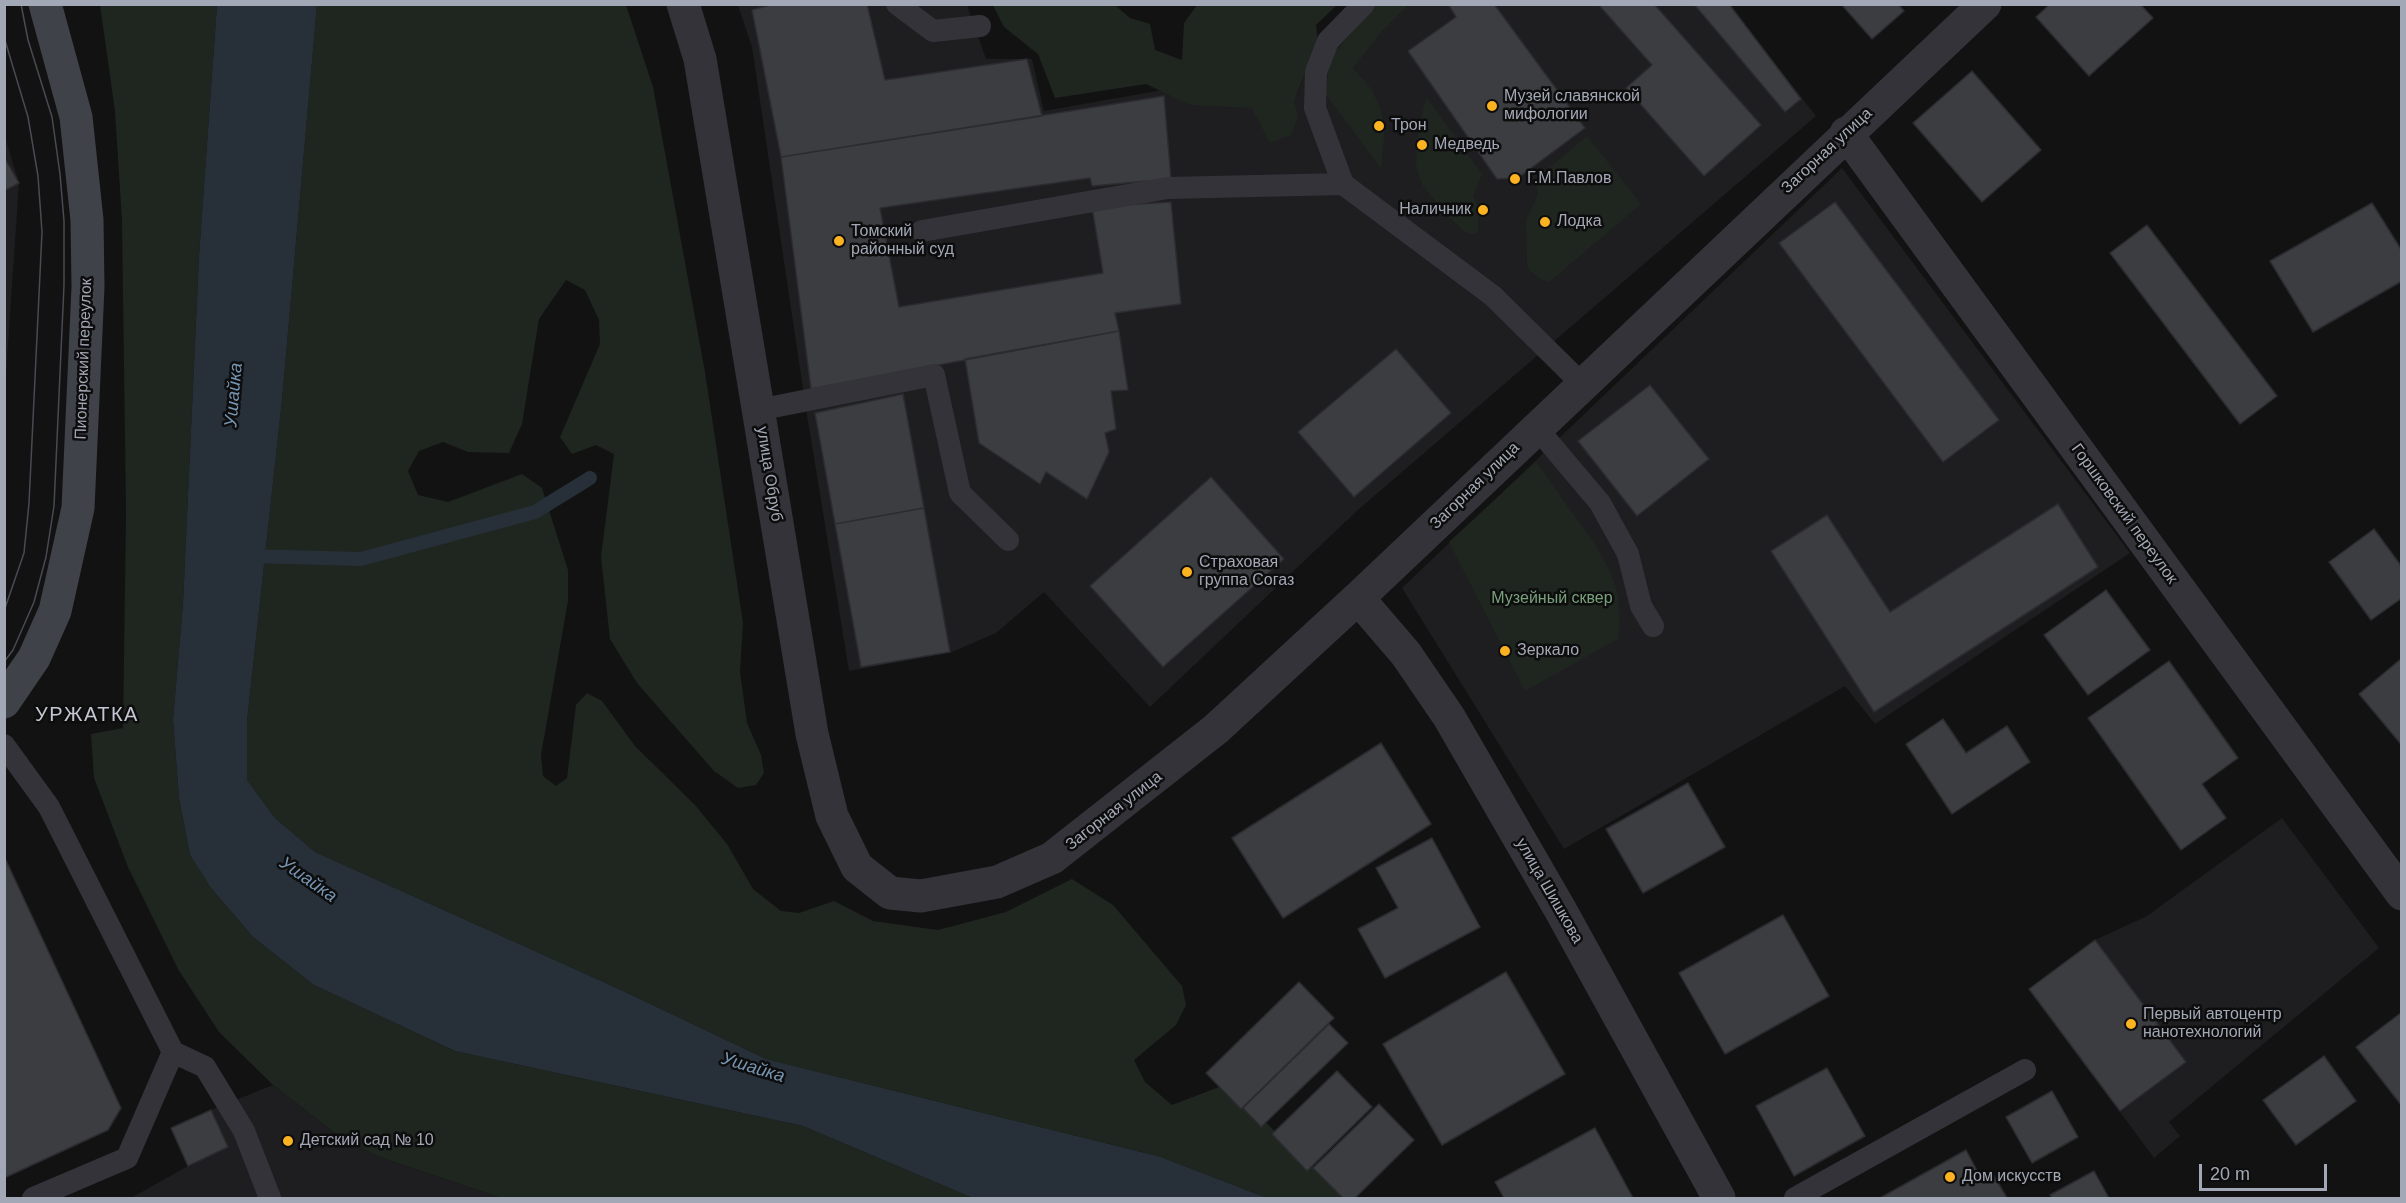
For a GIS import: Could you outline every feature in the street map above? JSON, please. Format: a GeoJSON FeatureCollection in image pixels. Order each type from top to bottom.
{"type":"FeatureCollection","features":[{"type":"Feature","properties":{"kind":"main road","name":"Пионерский переулок"},"geometry":{"type":"LineString","coordinates":[[4,702],[34,658],[56,611],[78,508],[88,287],[87,220],[76,117],[45,4]]}},
{"type":"Feature","properties":{"kind":"street","name":"улица Обруб"},"geometry":{"type":"LineString","coordinates":[[683,4],[700,59],[812,734],[832,816],[857,867],[890,893],[921,896]]}},
{"type":"Feature","properties":{"kind":"street","name":"Загорная улица"},"geometry":{"type":"LineString","coordinates":[[921,896],[997,882],[1052,858],[1216,729],[1358,598],[1845,133],[1985,4]]}},
{"type":"Feature","properties":{"kind":"street","name":"Горшковский переулок"},"geometry":{"type":"LineString","coordinates":[[1845,133],[2402,894]]}},
{"type":"Feature","properties":{"kind":"street","name":"улица Шишкова"},"geometry":{"type":"LineString","coordinates":[[1358,598],[1406,654],[1449,717],[1561,911],[1719,1198]]}},
{"type":"Feature","properties":{"kind":"lane"},"geometry":{"type":"LineString","coordinates":[[897,4],[933,31],[980,26]]}},
{"type":"Feature","properties":{"kind":"lane"},"geometry":{"type":"LineString","coordinates":[[1364,4],[1328,41],[1316,72],[1314,108],[1343,184],[1493,296],[1582,384]]}},
{"type":"Feature","properties":{"kind":"lane"},"geometry":{"type":"LineString","coordinates":[[922,231],[1168,188],[1343,184]]}},
{"type":"Feature","properties":{"kind":"lane"},"geometry":{"type":"LineString","coordinates":[[758,410],[933,375],[960,493],[1008,540]]}},
{"type":"Feature","properties":{"kind":"lane"},"geometry":{"type":"LineString","coordinates":[[1536,428],[1600,503],[1628,554],[1641,606],[1653,626]]}},
{"type":"Feature","properties":{"kind":"lane"},"geometry":{"type":"LineString","coordinates":[[4,745],[49,807],[172,1052],[205,1067],[244,1131],[270,1198]]}},
{"type":"Feature","properties":{"kind":"lane"},"geometry":{"type":"LineString","coordinates":[[33,1198],[127,1158],[172,1052]]}},
{"type":"Feature","properties":{"kind":"lane"},"geometry":{"type":"LineString","coordinates":[[1795,1198],[2025,1070]]}},
{"type":"Feature","properties":{"kind":"shaded area"},"geometry":{"type":"Polygon","coordinates":[[[738,5],[967,5],[986,59],[1032,59],[1044,111],[1168,89],[1297,95],[1318,38],[1350,5],[1729,5],[1816,116],[1359,509],[1150,707],[1044,592],[996,633],[952,652],[849,671],[806,409],[752,47],[738,5]]]}},
{"type":"Feature","properties":{"kind":"shaded area"},"geometry":{"type":"Polygon","coordinates":[[[5,137],[19,183],[5,389],[5,137]]]}},
{"type":"Feature","properties":{"kind":"shaded area"},"geometry":{"type":"Polygon","coordinates":[[[1842,168],[2130,553],[1875,724],[1845,686],[1564,849],[1402,588],[1842,168]]]}},
{"type":"Feature","properties":{"kind":"shaded area"},"geometry":{"type":"Polygon","coordinates":[[[2282,818],[2379,948],[2169,1122],[2180,1136],[2154,1158],[2029,989],[2095,940],[2147,916],[2282,818]]]}},
{"type":"Feature","properties":{"kind":"shaded area","name":"Детский сад № 10"},"geometry":{"type":"Polygon","coordinates":[[[273,1085],[339,1136],[377,1156],[501,1198],[131,1198],[228,1147],[211,1110],[273,1085]]]}},
{"type":"Feature","properties":{"kind":"green space"},"geometry":{"type":"Polygon","coordinates":[[[100,5],[217,5],[199,256],[183,603],[173,720],[179,798],[190,855],[211,888],[253,937],[314,985],[455,1051],[803,1126],[973,1198],[501,1198],[377,1156],[339,1136],[273,1085],[219,1032],[178,969],[128,867],[94,778],[91,734],[123,728],[126,513],[122,221],[115,111],[100,5]]]}},
{"type":"Feature","properties":{"kind":"green space"},"geometry":{"type":"Polygon","coordinates":[[[317,5],[626,5],[653,87],[705,372],[743,623],[740,672],[747,723],[761,755],[764,773],[756,785],[738,788],[714,771],[637,683],[610,639],[601,557],[614,454],[596,445],[572,454],[560,437],[600,344],[599,320],[585,290],[566,280],[539,319],[522,424],[509,453],[468,452],[443,442],[419,451],[408,471],[418,495],[448,502],[522,474],[542,488],[568,570],[568,601],[541,755],[543,776],[556,786],[567,778],[576,705],[587,693],[602,701],[635,746],[695,805],[727,844],[753,889],[781,911],[799,913],[834,901],[873,921],[938,930],[1006,912],[1072,879],[1113,905],[1182,986],[1186,1005],[1176,1025],[1134,1060],[1145,1082],[1172,1105],[1219,1087],[1235,1093],[1332,1186],[1354,1198],[1267,1198],[1161,1157],[766,1059],[619,989],[315,852],[275,818],[247,780],[247,721],[282,400],[317,5]]]}},
{"type":"Feature","properties":{"kind":"green space"},"geometry":{"type":"Polygon","coordinates":[[[993,5],[1115,5],[1130,18],[1150,24],[1155,50],[1182,60],[1184,23],[1197,5],[1337,5],[1316,25],[1318,41],[1294,101],[1298,117],[1291,135],[1270,143],[1252,108],[1190,105],[1146,84],[1055,98],[1038,54],[1004,27],[993,5]]]}},
{"type":"Feature","properties":{"kind":"green space"},"geometry":{"type":"Polygon","coordinates":[[[1376,5],[1408,5],[1381,32],[1353,68],[1372,90],[1380,108],[1385,126],[1381,168],[1325,93],[1329,68],[1336,51],[1376,5]]]}},
{"type":"Feature","properties":{"kind":"green space"},"geometry":{"type":"Polygon","coordinates":[[[1426,97],[1482,174],[1473,196],[1479,207],[1478,233],[1471,234],[1464,231],[1449,217],[1423,186],[1416,168],[1418,133],[1426,97]]]}},
{"type":"Feature","properties":{"kind":"green space"},"geometry":{"type":"Polygon","coordinates":[[[1587,136],[1641,204],[1549,282],[1543,281],[1529,270],[1527,262],[1526,220],[1538,194],[1535,180],[1587,136]]]}},
{"type":"Feature","properties":{"kind":"green space","name":"Музейный сквер"},"geometry":{"type":"Polygon","coordinates":[[[1536,462],[1596,546],[1611,573],[1618,596],[1620,621],[1618,639],[1525,691],[1449,542],[1536,462]]]}},
{"type":"Feature","properties":{"kind":"water","name":"Ушайка"},"geometry":{"type":"Polygon","coordinates":[[[217,5],[317,5],[282,400],[247,721],[247,780],[275,818],[315,852],[619,989],[766,1059],[1161,1157],[1267,1198],[973,1198],[803,1126],[455,1051],[314,985],[253,937],[211,888],[190,855],[179,798],[173,720],[183,603],[199,256],[217,5]]]}},
{"type":"Feature","properties":{"kind":"building"},"geometry":{"type":"Polygon","coordinates":[[[774,4],[867,4],[885,80],[1027,59],[1042,116],[781,157],[752,10],[774,4]]]}},
{"type":"Feature","properties":{"kind":"building"},"geometry":{"type":"Polygon","coordinates":[[[1448,4],[1494,4],[1585,128],[1518,178],[1497,179],[1408,51],[1456,17],[1448,4]]]}},
{"type":"Feature","properties":{"kind":"building"},"geometry":{"type":"Polygon","coordinates":[[[1598,4],[1654,4],[1761,125],[1704,176],[1626,88],[1652,65],[1598,4]]]}},
{"type":"Feature","properties":{"kind":"building"},"geometry":{"type":"Polygon","coordinates":[[[1694,4],[1729,4],[1801,99],[1785,112],[1694,4]]]}},
{"type":"Feature","properties":{"kind":"building"},"geometry":{"type":"Polygon","coordinates":[[[1841,4],[1898,4],[1904,11],[1872,39],[1841,4]]]}},
{"type":"Feature","properties":{"kind":"building"},"geometry":{"type":"Polygon","coordinates":[[[2050,4],[2140,4],[2153,18],[2089,76],[2036,17],[2050,4]]]}},
{"type":"Feature","properties":{"kind":"building"},"geometry":{"type":"Polygon","coordinates":[[[1972,71],[2041,150],[1982,202],[1913,123],[1972,71]]]}},
{"type":"Feature","properties":{"kind":"building","name":"Томский районный суд"},"geometry":{"type":"Polygon","coordinates":[[[1164,96],[1171,179],[1092,186],[1090,178],[880,208],[899,307],[1103,273],[1092,207],[1171,202],[1181,304],[1115,313],[1119,331],[811,389],[781,157],[1164,96]]]}},
{"type":"Feature","properties":{"kind":"building"},"geometry":{"type":"Polygon","coordinates":[[[4,157],[19,183],[4,191],[4,157]]]}},
{"type":"Feature","properties":{"kind":"building"},"geometry":{"type":"Polygon","coordinates":[[[1835,202],[1999,420],[1943,462],[1779,243],[1835,202]]]}},
{"type":"Feature","properties":{"kind":"building"},"geometry":{"type":"Polygon","coordinates":[[[2372,203],[2402,251],[2402,281],[2313,332],[2270,261],[2372,203]]]}},
{"type":"Feature","properties":{"kind":"building"},"geometry":{"type":"Polygon","coordinates":[[[2147,225],[2277,396],[2240,424],[2110,253],[2147,225]]]}},
{"type":"Feature","properties":{"kind":"building"},"geometry":{"type":"Polygon","coordinates":[[[1119,331],[1128,390],[1111,391],[1116,429],[1105,433],[1109,452],[1087,499],[1046,472],[1040,484],[979,443],[965,359],[1119,331]]]}},
{"type":"Feature","properties":{"kind":"building"},"geometry":{"type":"Polygon","coordinates":[[[1396,349],[1451,413],[1354,497],[1298,432],[1396,349]]]}},
{"type":"Feature","properties":{"kind":"building"},"geometry":{"type":"Polygon","coordinates":[[[1650,385],[1709,459],[1637,516],[1578,441],[1650,385]]]}},
{"type":"Feature","properties":{"kind":"building"},"geometry":{"type":"Polygon","coordinates":[[[903,394],[924,508],[835,524],[815,413],[903,394]]]}},
{"type":"Feature","properties":{"kind":"building","name":"Страховая группа Согаз"},"geometry":{"type":"Polygon","coordinates":[[[1211,477],[1284,559],[1163,667],[1090,586],[1211,477]]]}},
{"type":"Feature","properties":{"kind":"building"},"geometry":{"type":"Polygon","coordinates":[[[2058,504],[2098,567],[1874,712],[1771,551],[1827,515],[1890,612],[2058,504]]]}},
{"type":"Feature","properties":{"kind":"building"},"geometry":{"type":"Polygon","coordinates":[[[924,508],[950,652],[861,667],[835,524],[924,508]]]}},
{"type":"Feature","properties":{"kind":"building"},"geometry":{"type":"Polygon","coordinates":[[[2374,529],[2402,567],[2402,598],[2371,620],[2329,562],[2374,529]]]}},
{"type":"Feature","properties":{"kind":"building"},"geometry":{"type":"Polygon","coordinates":[[[2106,590],[2150,650],[2088,695],[2044,635],[2106,590]]]}},
{"type":"Feature","properties":{"kind":"building"},"geometry":{"type":"Polygon","coordinates":[[[2402,658],[2402,741],[2400,743],[2359,694],[2402,658]]]}},
{"type":"Feature","properties":{"kind":"building"},"geometry":{"type":"Polygon","coordinates":[[[2169,661],[2238,758],[2202,784],[2226,818],[2181,850],[2088,718],[2169,661]]]}},
{"type":"Feature","properties":{"kind":"building"},"geometry":{"type":"Polygon","coordinates":[[[1943,719],[1966,753],[2007,726],[2030,762],[1952,814],[1906,744],[1943,719]]]}},
{"type":"Feature","properties":{"kind":"building"},"geometry":{"type":"Polygon","coordinates":[[[1381,743],[1431,824],[1283,918],[1232,838],[1381,743]]]}},
{"type":"Feature","properties":{"kind":"building"},"geometry":{"type":"Polygon","coordinates":[[[1688,783],[1725,847],[1643,893],[1606,829],[1688,783]]]}},
{"type":"Feature","properties":{"kind":"building"},"geometry":{"type":"Polygon","coordinates":[[[1432,838],[1480,927],[1385,978],[1358,929],[1398,908],[1376,868],[1432,838]]]}},
{"type":"Feature","properties":{"kind":"building"},"geometry":{"type":"Polygon","coordinates":[[[4,856],[121,1108],[108,1130],[4,1178],[4,856]]]}},
{"type":"Feature","properties":{"kind":"building"},"geometry":{"type":"Polygon","coordinates":[[[1783,915],[1829,996],[1725,1054],[1679,973],[1783,915]]]}},
{"type":"Feature","properties":{"kind":"building"},"geometry":{"type":"Polygon","coordinates":[[[2095,940],[2186,1062],[2120,1111],[2029,989],[2095,940]]]}},
{"type":"Feature","properties":{"kind":"building"},"geometry":{"type":"Polygon","coordinates":[[[1506,972],[1565,1074],[1442,1145],[1383,1044],[1506,972]]]}},
{"type":"Feature","properties":{"kind":"building"},"geometry":{"type":"Polygon","coordinates":[[[1299,982],[1334,1018],[1241,1109],[1206,1073],[1299,982]]]}},
{"type":"Feature","properties":{"kind":"building"},"geometry":{"type":"Polygon","coordinates":[[[2402,1012],[2402,1106],[2356,1047],[2402,1012]]]}},
{"type":"Feature","properties":{"kind":"building"},"geometry":{"type":"Polygon","coordinates":[[[1329,1024],[1348,1043],[1261,1127],[1243,1108],[1329,1024]]]}},
{"type":"Feature","properties":{"kind":"building"},"geometry":{"type":"Polygon","coordinates":[[[2324,1056],[2356,1101],[2296,1145],[2263,1100],[2324,1056]]]}},
{"type":"Feature","properties":{"kind":"building"},"geometry":{"type":"Polygon","coordinates":[[[1827,1068],[1865,1136],[1794,1176],[1756,1106],[1827,1068]]]}},
{"type":"Feature","properties":{"kind":"building"},"geometry":{"type":"Polygon","coordinates":[[[1337,1071],[1372,1107],[1307,1171],[1272,1134],[1337,1071]]]}},
{"type":"Feature","properties":{"kind":"building"},"geometry":{"type":"Polygon","coordinates":[[[2052,1091],[2078,1137],[2032,1163],[2006,1117],[2052,1091]]]}},
{"type":"Feature","properties":{"kind":"building"},"geometry":{"type":"Polygon","coordinates":[[[1379,1104],[1414,1140],[1355,1198],[1343,1198],[1313,1168],[1379,1104]]]}},
{"type":"Feature","properties":{"kind":"building"},"geometry":{"type":"Polygon","coordinates":[[[211,1110],[228,1147],[188,1166],[171,1128],[211,1110]]]}},
{"type":"Feature","properties":{"kind":"building"},"geometry":{"type":"Polygon","coordinates":[[[1595,1128],[1633,1198],[1504,1198],[1495,1182],[1595,1128]]]}},
{"type":"Feature","properties":{"kind":"building","name":"Дом искусств"},"geometry":{"type":"Polygon","coordinates":[[[1966,1150],[1982,1180],[1993,1174],[2007,1198],[1880,1198],[1966,1150]]]}},
{"type":"Feature","properties":{"kind":"building"},"geometry":{"type":"Polygon","coordinates":[[[2094,1171],[2109,1198],[2052,1198],[2050,1195],[2094,1171]]]}},
{"type":"Feature","properties":{"kind":"waterway"},"geometry":{"type":"LineString","coordinates":[[248,556],[361,559],[535,512],[590,478]]}},
{"type":"Feature","properties":{"kind":"tram line"},"geometry":{"type":"LineString","coordinates":[[4,662],[13,650],[34,602],[46,557],[54,506],[64,285],[64,221],[52,117],[28,40],[21,4]]}},
{"type":"Feature","properties":{"kind":"tram line"},"geometry":{"type":"LineString","coordinates":[[4,37],[28,117],[38,176],[42,232],[29,503],[24,553],[4,611]]}},
{"type":"Feature","properties":{"kind":"place","name":"Музей славянской мифологии"},"geometry":{"type":"Point","coordinates":[1492,106]}},
{"type":"Feature","properties":{"kind":"place","name":"Трон"},"geometry":{"type":"Point","coordinates":[1379,126]}},
{"type":"Feature","properties":{"kind":"place","name":"Медведь"},"geometry":{"type":"Point","coordinates":[1422,145]}},
{"type":"Feature","properties":{"kind":"place","name":"Г.М.Павлов"},"geometry":{"type":"Point","coordinates":[1515,179]}},
{"type":"Feature","properties":{"kind":"place","name":"Наличник"},"geometry":{"type":"Point","coordinates":[1483,210]}},
{"type":"Feature","properties":{"kind":"place","name":"Лодка"},"geometry":{"type":"Point","coordinates":[1545,222]}},
{"type":"Feature","properties":{"kind":"place","name":"Томский районный суд"},"geometry":{"type":"Point","coordinates":[839,241]}},
{"type":"Feature","properties":{"kind":"place","name":"Страховая группа Согаз"},"geometry":{"type":"Point","coordinates":[1187,572]}},
{"type":"Feature","properties":{"kind":"place","name":"Зеркало"},"geometry":{"type":"Point","coordinates":[1505,651]}},
{"type":"Feature","properties":{"kind":"place","name":"Первый автоцентр нанотехнологий"},"geometry":{"type":"Point","coordinates":[2131,1024]}},
{"type":"Feature","properties":{"kind":"place","name":"Детский сад № 10"},"geometry":{"type":"Point","coordinates":[288,1141]}},
{"type":"Feature","properties":{"kind":"place","name":"Дом искусств"},"geometry":{"type":"Point","coordinates":[1950,1177]}},
{"type":"Feature","properties":{"kind":"district","name":"УРЖАТКА"},"geometry":{"type":"Point","coordinates":[87,715]}}]}
